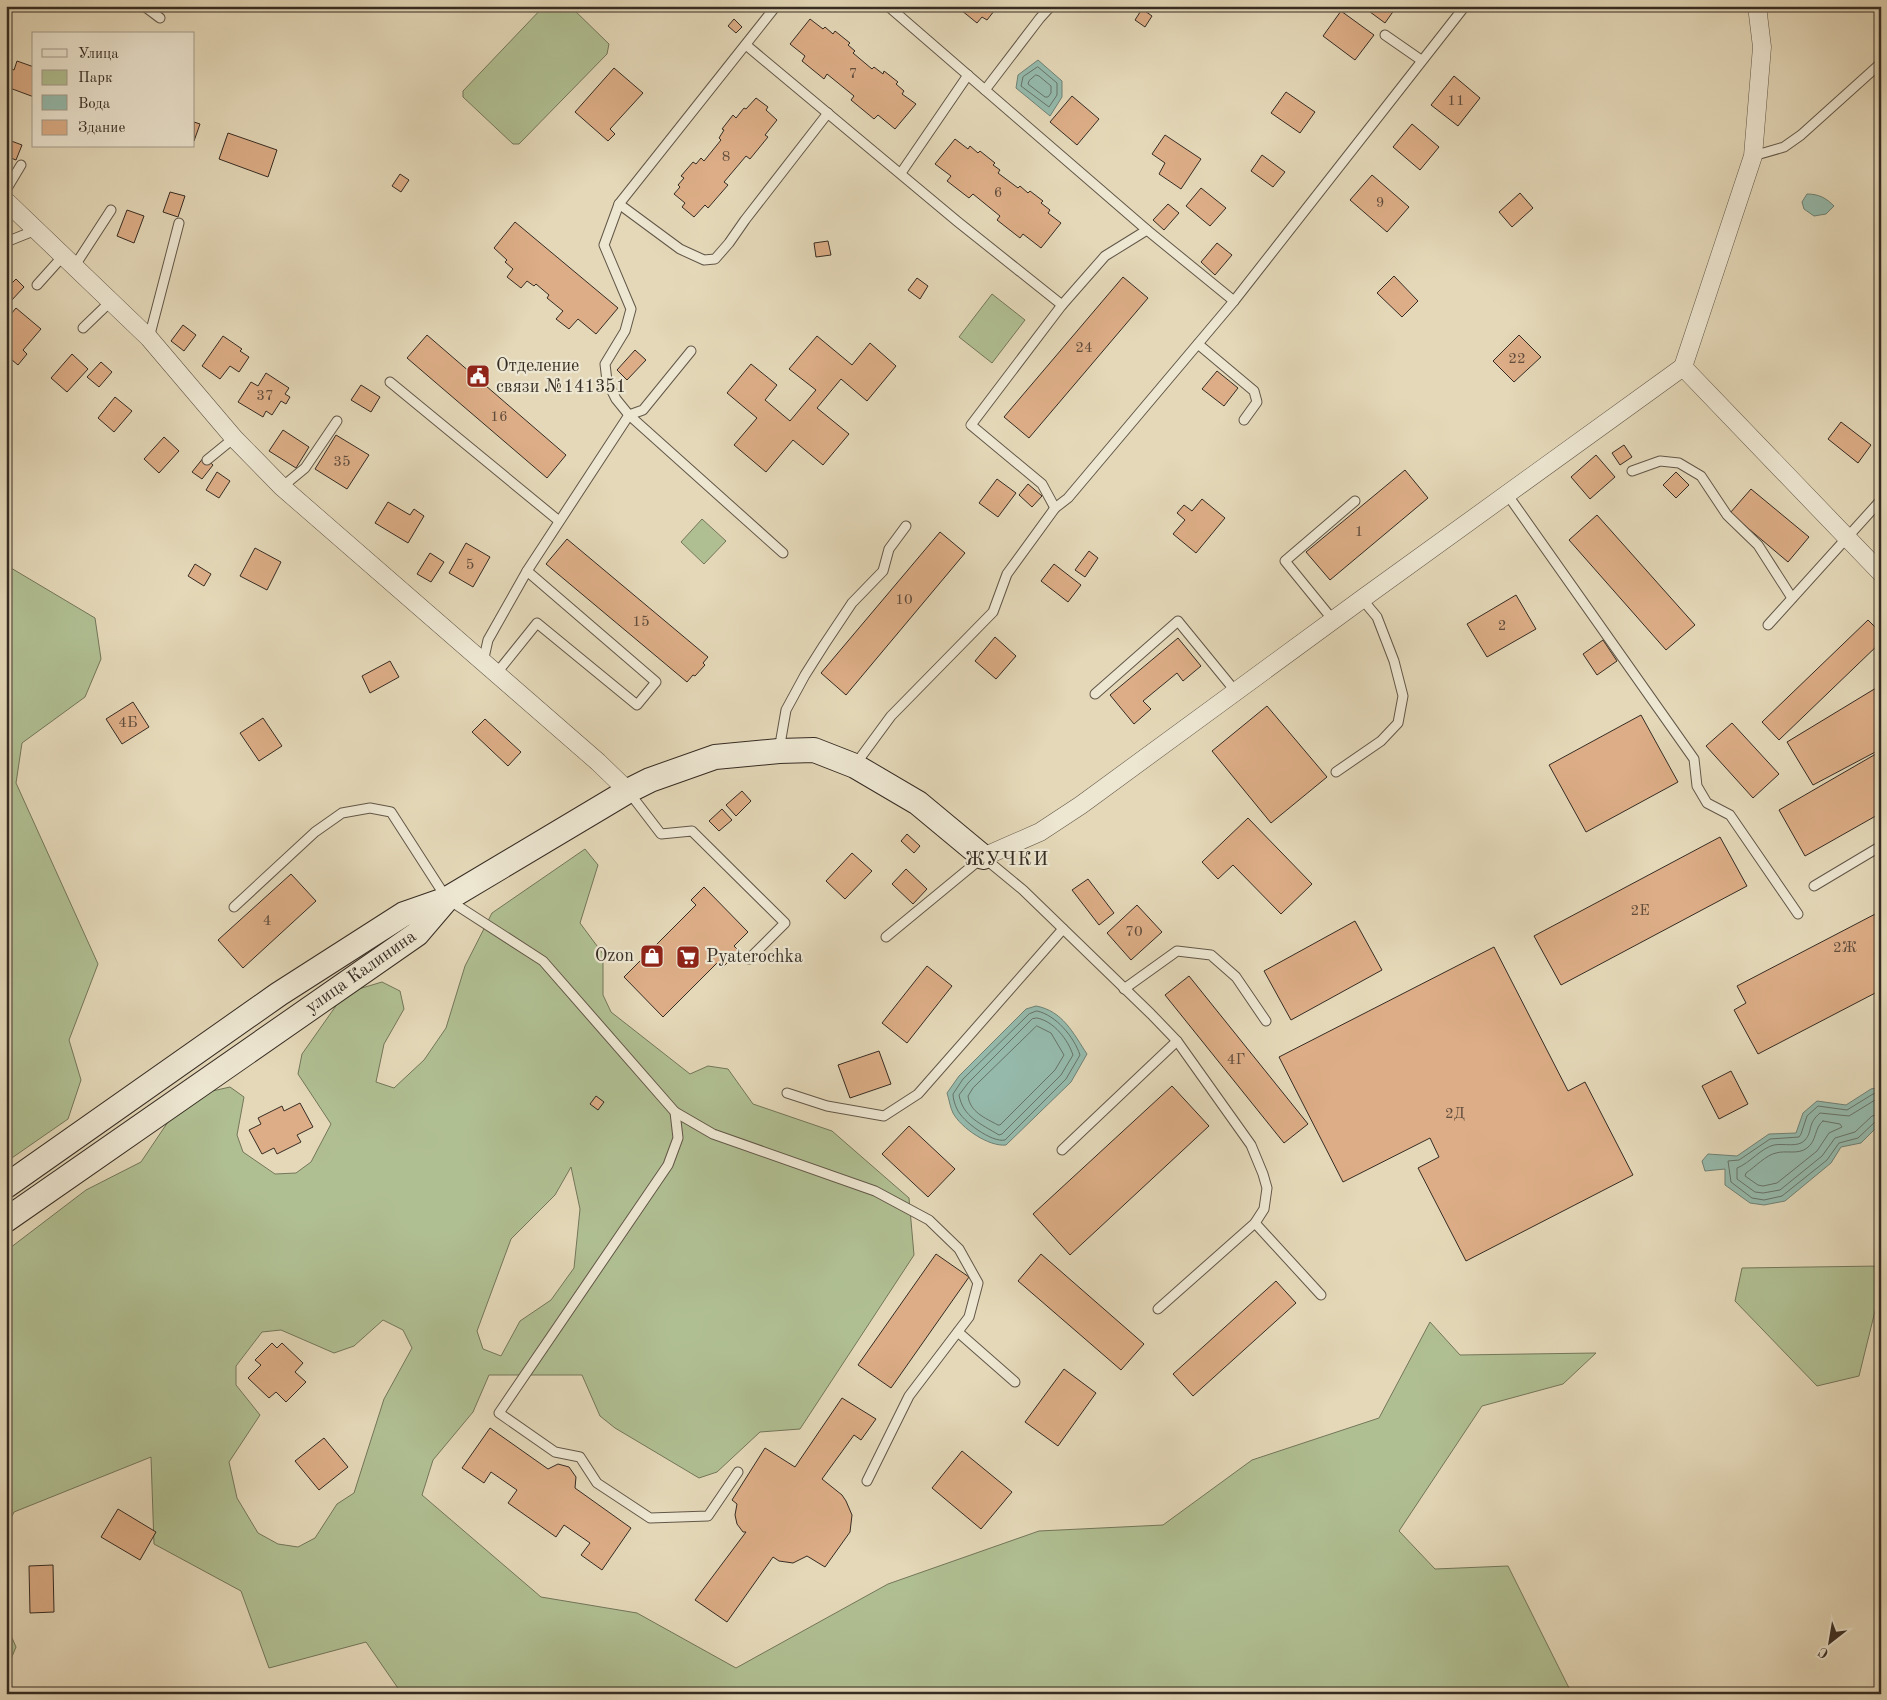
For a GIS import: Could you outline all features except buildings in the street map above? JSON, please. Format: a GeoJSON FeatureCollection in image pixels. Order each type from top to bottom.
{"type":"FeatureCollection","features":[{"type":"Feature","properties":{"kind":"street"},"geometry":{"type":"LineString","coordinates":[[448,899],[650,780],[715,757],[779,750],[814,750],[855,766],[918,803],[983,857],[1040,832],[1082,805],[1333,620],[1683,367],[1753,156],[1762,47],[1757,6]]}},
{"type":"Feature","properties":{"kind":"street"},"geometry":{"type":"LineString","coordinates":[[7,200],[149,338],[234,438],[282,487],[598,762],[628,792]]}},
{"type":"Feature","properties":{"kind":"street"},"geometry":{"type":"LineString","coordinates":[[1683,367],[1881,573]]}},
{"type":"Feature","properties":{"kind":"street","name":"улица Калинина"},"geometry":{"type":"LineString","coordinates":[[6,1186],[279,994],[404,914],[448,899]]}},
{"type":"Feature","properties":{"kind":"street","name":"улица Калинина"},"geometry":{"type":"LineString","coordinates":[[6,1220],[417,934],[448,899]]}},
{"type":"Feature","properties":{"kind":"lane"},"geometry":{"type":"LineString","coordinates":[[144,6],[160,18]]}},
{"type":"Feature","properties":{"kind":"lane"},"geometry":{"type":"LineString","coordinates":[[776,6],[619,204],[604,245],[631,309],[625,331],[605,364],[607,381],[616,399],[629,415],[783,553]]}},
{"type":"Feature","properties":{"kind":"lane"},"geometry":{"type":"LineString","coordinates":[[888,6],[1147,230],[1234,301]]}},
{"type":"Feature","properties":{"kind":"lane"},"geometry":{"type":"LineString","coordinates":[[985,90],[1040,18],[1052,6]]}},
{"type":"Feature","properties":{"kind":"lane"},"geometry":{"type":"LineString","coordinates":[[855,766],[891,716],[993,612],[1007,574],[1054,508],[1068,498],[1234,301],[1465,6]]}},
{"type":"Feature","properties":{"kind":"lane"},"geometry":{"type":"LineString","coordinates":[[1385,35],[1421,60]]}},
{"type":"Feature","properties":{"kind":"lane"},"geometry":{"type":"LineString","coordinates":[[746,45],[958,222],[1062,305]]}},
{"type":"Feature","properties":{"kind":"lane"},"geometry":{"type":"LineString","coordinates":[[1753,156],[1784,147],[1801,135],[1881,63]]}},
{"type":"Feature","properties":{"kind":"lane"},"geometry":{"type":"LineString","coordinates":[[901,173],[968,75]]}},
{"type":"Feature","properties":{"kind":"lane"},"geometry":{"type":"LineString","coordinates":[[619,204],[680,249],[704,260],[714,259],[729,243],[828,113]]}},
{"type":"Feature","properties":{"kind":"lane"},"geometry":{"type":"LineString","coordinates":[[7,200],[21,166]]}},
{"type":"Feature","properties":{"kind":"lane"},"geometry":{"type":"LineString","coordinates":[[37,285],[69,262],[111,210]]}},
{"type":"Feature","properties":{"kind":"lane"},"geometry":{"type":"LineString","coordinates":[[149,338],[179,223]]}},
{"type":"Feature","properties":{"kind":"lane"},"geometry":{"type":"LineString","coordinates":[[6,242],[36,230]]}},
{"type":"Feature","properties":{"kind":"lane"},"geometry":{"type":"LineString","coordinates":[[1054,508],[1042,484],[971,425],[1062,305],[1104,256],[1147,230]]}},
{"type":"Feature","properties":{"kind":"lane"},"geometry":{"type":"LineString","coordinates":[[82,328],[110,302]]}},
{"type":"Feature","properties":{"kind":"lane"},"geometry":{"type":"LineString","coordinates":[[1198,344],[1254,391],[1256,402],[1244,420]]}},
{"type":"Feature","properties":{"kind":"lane"},"geometry":{"type":"LineString","coordinates":[[483,662],[488,640],[527,571],[629,415],[643,410],[692,351]]}},
{"type":"Feature","properties":{"kind":"lane"},"geometry":{"type":"LineString","coordinates":[[390,382],[559,521]]}},
{"type":"Feature","properties":{"kind":"lane"},"geometry":{"type":"LineString","coordinates":[[282,487],[305,468],[337,421]]}},
{"type":"Feature","properties":{"kind":"lane"},"geometry":{"type":"LineString","coordinates":[[207,460],[234,438]]}},
{"type":"Feature","properties":{"kind":"lane"},"geometry":{"type":"LineString","coordinates":[[1632,470],[1660,461],[1679,463],[1700,476],[1727,515],[1758,545],[1792,598]]}},
{"type":"Feature","properties":{"kind":"lane"},"geometry":{"type":"LineString","coordinates":[[1507,494],[1694,759],[1697,786],[1707,803],[1730,815],[1798,914]]}},
{"type":"Feature","properties":{"kind":"lane"},"geometry":{"type":"LineString","coordinates":[[1768,625],[1881,500]]}},
{"type":"Feature","properties":{"kind":"lane"},"geometry":{"type":"LineString","coordinates":[[1333,620],[1284,561],[1355,501]]}},
{"type":"Feature","properties":{"kind":"lane"},"geometry":{"type":"LineString","coordinates":[[779,750],[786,710],[805,675],[852,603],[883,571],[889,549],[906,526]]}},
{"type":"Feature","properties":{"kind":"lane"},"geometry":{"type":"LineString","coordinates":[[496,674],[537,623],[637,705],[656,682],[527,571]]}},
{"type":"Feature","properties":{"kind":"lane"},"geometry":{"type":"LineString","coordinates":[[1336,772],[1381,741],[1398,723],[1403,696],[1394,662],[1377,617],[1362,599]]}},
{"type":"Feature","properties":{"kind":"lane"},"geometry":{"type":"LineString","coordinates":[[1095,694],[1178,621],[1236,692]]}},
{"type":"Feature","properties":{"kind":"lane"},"geometry":{"type":"LineString","coordinates":[[628,792],[661,834],[692,831],[785,923],[749,959]]}},
{"type":"Feature","properties":{"kind":"lane"},"geometry":{"type":"LineString","coordinates":[[234,907],[315,832],[342,813],[370,808],[391,812],[448,899],[543,961],[675,1112],[713,1134],[875,1191],[929,1220],[959,1249],[978,1283],[970,1317],[909,1396],[867,1481]]}},
{"type":"Feature","properties":{"kind":"lane"},"geometry":{"type":"LineString","coordinates":[[1814,886],[1881,846]]}},
{"type":"Feature","properties":{"kind":"lane"},"geometry":{"type":"LineString","coordinates":[[886,937],[983,857],[1023,890],[1177,1041],[1251,1145],[1267,1188],[1264,1209],[1255,1223],[1158,1309]]}},
{"type":"Feature","properties":{"kind":"lane"},"geometry":{"type":"LineString","coordinates":[[786,1093],[827,1106],[884,1116],[918,1094],[1063,929]]}},
{"type":"Feature","properties":{"kind":"lane"},"geometry":{"type":"LineString","coordinates":[[1124,989],[1177,951],[1211,955],[1236,977],[1266,1021]]}},
{"type":"Feature","properties":{"kind":"lane"},"geometry":{"type":"LineString","coordinates":[[1062,1150],[1177,1041]]}},
{"type":"Feature","properties":{"kind":"lane"},"geometry":{"type":"LineString","coordinates":[[675,1112],[678,1138],[668,1165],[499,1413],[555,1452],[580,1457],[597,1483],[650,1518],[708,1516],[738,1472]]}},
{"type":"Feature","properties":{"kind":"lane"},"geometry":{"type":"LineString","coordinates":[[1255,1223],[1321,1294]]}},
{"type":"Feature","properties":{"kind":"lane"},"geometry":{"type":"LineString","coordinates":[[958,1332],[1015,1382]]}},
{"type":"Feature","properties":{"kind":"green space"},"geometry":{"type":"Polygon","coordinates":[[[544,6],[570,6],[609,44],[607,54],[519,144],[513,144],[463,97],[463,91],[544,6]]]}},
{"type":"Feature","properties":{"kind":"green space"},"geometry":{"type":"Polygon","coordinates":[[[992,294],[1025,320],[992,363],[959,337],[992,294]]]}},
{"type":"Feature","properties":{"kind":"green space"},"geometry":{"type":"Polygon","coordinates":[[[702,519],[726,541],[704,564],[681,542],[702,519]]]}},
{"type":"Feature","properties":{"kind":"green space"},"geometry":{"type":"Polygon","coordinates":[[[6,565],[95,618],[101,659],[85,697],[22,743],[16,783],[98,964],[69,1040],[81,1080],[68,1119],[6,1162],[6,565]]]}},
{"type":"Feature","properties":{"kind":"green space"},"geometry":{"type":"Polygon","coordinates":[[[585,849],[598,865],[580,923],[603,954],[603,995],[611,1012],[690,1074],[708,1066],[728,1069],[753,1104],[832,1131],[909,1198],[914,1255],[800,1429],[760,1432],[717,1472],[699,1478],[615,1428],[600,1416],[582,1375],[489,1375],[473,1412],[433,1460],[422,1495],[541,1597],[637,1613],[736,1668],[888,1584],[1039,1531],[1163,1525],[1252,1460],[1379,1418],[1430,1322],[1460,1355],[1596,1353],[1563,1384],[1482,1406],[1399,1531],[1435,1569],[1508,1566],[1572,1694],[402,1694],[366,1642],[269,1668],[241,1591],[154,1544],[151,1457],[14,1512],[6,1528],[6,1251],[86,1190],[141,1162],[174,1113],[208,1092],[230,1087],[244,1097],[237,1135],[243,1152],[275,1174],[296,1173],[311,1162],[331,1124],[298,1074],[302,1054],[345,993],[382,982],[400,991],[404,1009],[384,1044],[376,1082],[394,1088],[424,1060],[446,1028],[465,966],[492,913],[585,849]],[[571,1167],[555,1195],[511,1239],[477,1331],[483,1349],[501,1356],[520,1321],[551,1300],[574,1268],[580,1209],[571,1167]],[[383,1320],[354,1346],[334,1353],[281,1330],[262,1332],[236,1366],[236,1385],[260,1415],[229,1462],[237,1498],[258,1533],[278,1544],[298,1547],[315,1538],[337,1504],[354,1493],[384,1399],[412,1348],[403,1330],[383,1320]]]}},
{"type":"Feature","properties":{"kind":"green space"},"geometry":{"type":"Polygon","coordinates":[[[1881,1266],[1881,1303],[1878,1299],[1859,1376],[1817,1386],[1735,1301],[1742,1268],[1881,1266]]]}},
{"type":"Feature","properties":{"kind":"green space"},"geometry":{"type":"Polygon","coordinates":[[[6,1624],[16,1647],[6,1671],[6,1624]]]}},
{"type":"Feature","properties":{"kind":"water"},"geometry":{"type":"Polygon","coordinates":[[[1038,60],[1062,81],[1062,97],[1050,116],[1016,88],[1018,75],[1038,60]]]}},
{"type":"Feature","properties":{"kind":"water"},"geometry":{"type":"Polygon","coordinates":[[[1807,194],[1822,197],[1834,206],[1826,214],[1814,216],[1804,209],[1802,202],[1807,194]]]}},
{"type":"Feature","properties":{"kind":"water"},"geometry":{"type":"Polygon","coordinates":[[[1036,1006],[1060,1018],[1072,1031],[1087,1054],[1071,1082],[1006,1145],[992,1143],[984,1140],[962,1125],[952,1111],[947,1093],[959,1076],[1026,1009],[1036,1006]]]}},
{"type":"Feature","properties":{"kind":"water"},"geometry":{"type":"Polygon","coordinates":[[[1881,1087],[1881,1123],[1861,1143],[1841,1147],[1831,1163],[1785,1201],[1764,1205],[1750,1203],[1725,1185],[1725,1169],[1705,1171],[1702,1161],[1708,1154],[1737,1156],[1769,1134],[1796,1133],[1803,1113],[1817,1101],[1846,1105],[1871,1089],[1881,1087]]]}},
{"type":"Feature","properties":{"kind":"place","name":"Отделение связи №141351"},"geometry":{"type":"Point","coordinates":[478,376]}},
{"type":"Feature","properties":{"kind":"place","name":"Ozon"},"geometry":{"type":"Point","coordinates":[652,956]}},
{"type":"Feature","properties":{"kind":"place","name":"Pyaterochka"},"geometry":{"type":"Point","coordinates":[688,957]}},
{"type":"Feature","properties":{"kind":"district","name":"ЖУЧКИ"},"geometry":{"type":"Point","coordinates":[1007,860]}}]}
